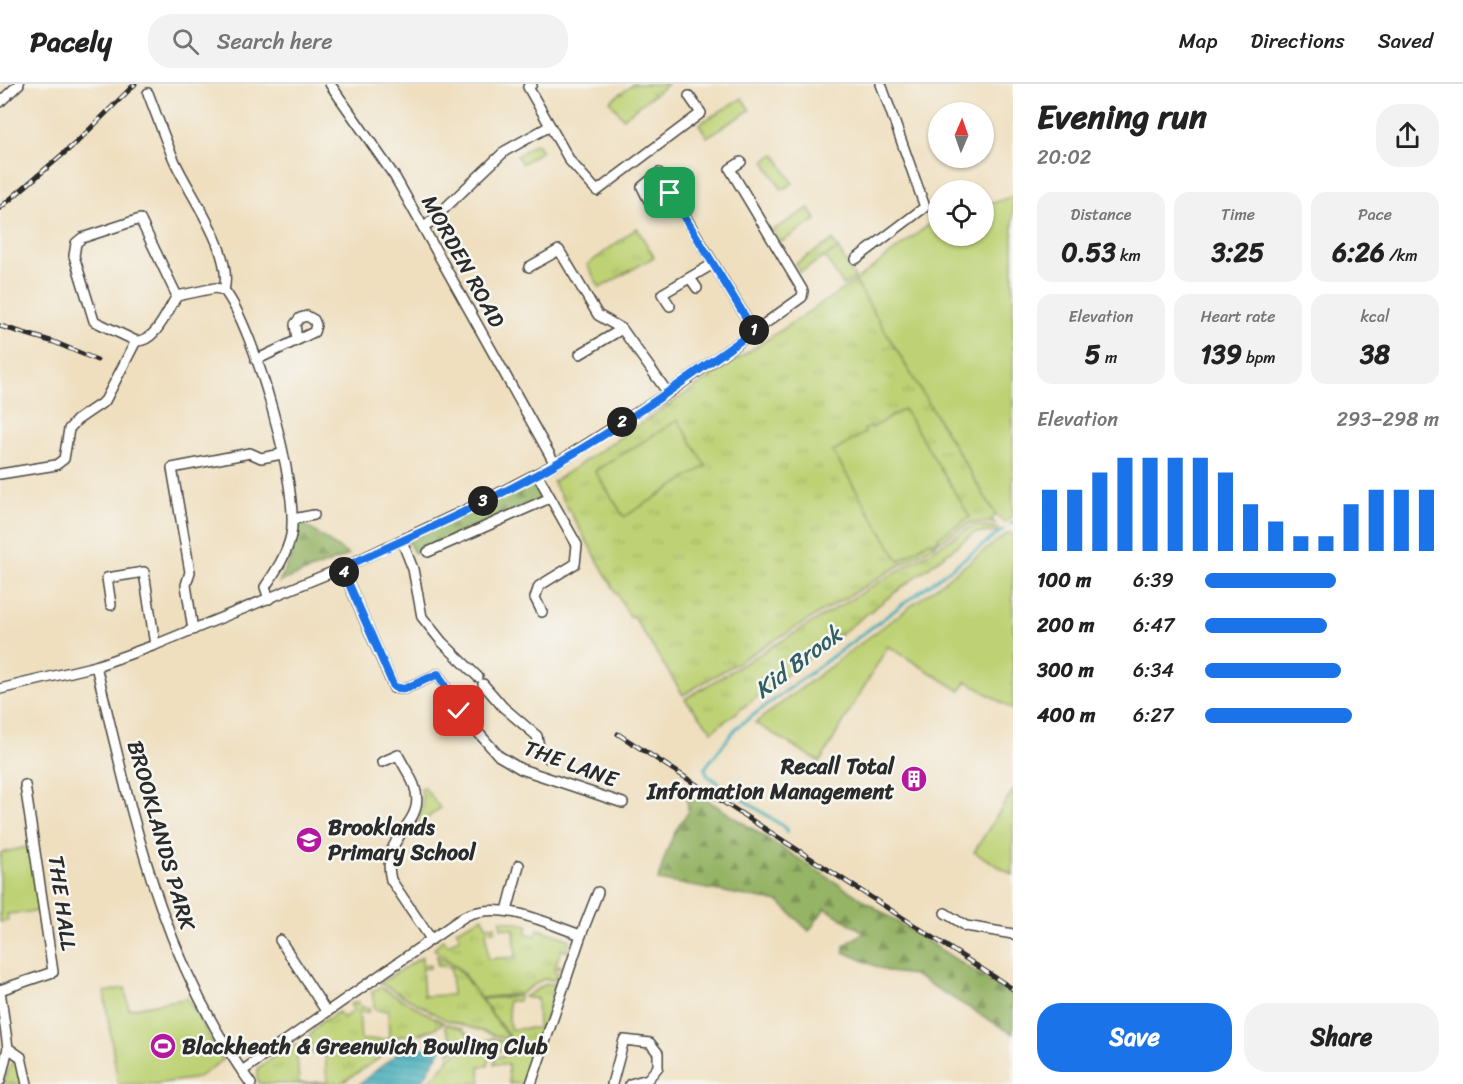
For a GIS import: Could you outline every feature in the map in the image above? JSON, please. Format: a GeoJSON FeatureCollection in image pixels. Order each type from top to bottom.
{"type":"FeatureCollection","features":[{"type":"Feature","properties":{"kind":"street"},"geometry":{"type":"LineString","coordinates":[[0,102],[19,84]]}},
{"type":"Feature","properties":{"kind":"street","name":"MORDEN ROAD"},"geometry":{"type":"LineString","coordinates":[[330,84],[396,177],[555,464]]}},
{"type":"Feature","properties":{"kind":"street"},"geometry":{"type":"LineString","coordinates":[[532,84],[528,87],[570,161],[597,191],[701,113],[689,96]]}},
{"type":"Feature","properties":{"kind":"street"},"geometry":{"type":"LineString","coordinates":[[856,259],[925,207],[881,84]]}},
{"type":"Feature","properties":{"kind":"street"},"geometry":{"type":"LineString","coordinates":[[148,93],[175,163],[202,208],[225,269],[227,281],[224,291]]}},
{"type":"Feature","properties":{"kind":"street"},"geometry":{"type":"LineString","coordinates":[[424,228],[505,152],[550,126]]}},
{"type":"Feature","properties":{"kind":"street"},"geometry":{"type":"LineString","coordinates":[[0,689],[96,666],[193,630],[342,568],[537,474],[668,393],[802,297],[803,291],[730,169],[741,162]]}},
{"type":"Feature","properties":{"kind":"street"},"geometry":{"type":"LineString","coordinates":[[649,201],[642,187],[659,173],[754,331]]}},
{"type":"Feature","properties":{"kind":"street"},"geometry":{"type":"LineString","coordinates":[[177,296],[140,219],[82,238],[76,243],[74,256],[94,321],[136,341],[143,342],[151,337],[177,296],[215,288],[224,291],[244,328],[256,360],[291,496],[293,519],[286,553],[265,587],[269,599]]}},
{"type":"Feature","properties":{"kind":"street"},"geometry":{"type":"LineString","coordinates":[[529,267],[559,250],[598,315],[622,329],[668,393]]}},
{"type":"Feature","properties":{"kind":"street"},"geometry":{"type":"LineString","coordinates":[[670,306],[662,294],[713,264]]}},
{"type":"Feature","properties":{"kind":"street"},"geometry":{"type":"LineString","coordinates":[[690,278],[697,288]]}},
{"type":"Feature","properties":{"kind":"street"},"geometry":{"type":"LineString","coordinates":[[580,354],[622,329]]}},
{"type":"Feature","properties":{"kind":"street"},"geometry":{"type":"LineString","coordinates":[[256,360],[297,340]]}},
{"type":"Feature","properties":{"kind":"street"},"geometry":{"type":"LineString","coordinates":[[0,474],[56,465],[64,459],[69,429],[77,420],[105,401],[136,341]]}},
{"type":"Feature","properties":{"kind":"street"},"geometry":{"type":"LineString","coordinates":[[193,630],[186,585],[190,572],[172,468],[250,453],[261,458],[282,454]]}},
{"type":"Feature","properties":{"kind":"street"},"geometry":{"type":"LineString","coordinates":[[537,474],[577,544],[578,554],[575,564],[539,586],[535,598],[542,612]]}},
{"type":"Feature","properties":{"kind":"street"},"geometry":{"type":"LineString","coordinates":[[428,552],[550,498]]}},
{"type":"Feature","properties":{"kind":"street"},"geometry":{"type":"LineString","coordinates":[[293,519],[314,515]]}},
{"type":"Feature","properties":{"kind":"street"},"geometry":{"type":"LineString","coordinates":[[402,541],[413,569],[422,616],[442,642],[481,680],[502,707],[537,736],[540,752],[548,758]]}},
{"type":"Feature","properties":{"kind":"street","name":"THE LANE"},"geometry":{"type":"LineString","coordinates":[[342,568],[394,687],[404,689],[438,674],[459,711],[499,756],[521,769],[623,803]]}},
{"type":"Feature","properties":{"kind":"street"},"geometry":{"type":"LineString","coordinates":[[111,605],[107,578],[144,572],[155,645]]}},
{"type":"Feature","properties":{"kind":"street","name":"BROOKLANDS PARK"},"geometry":{"type":"LineString","coordinates":[[96,666],[134,822],[162,915],[180,961],[211,1021],[251,1084]]}},
{"type":"Feature","properties":{"kind":"street"},"geometry":{"type":"LineString","coordinates":[[381,762],[398,756],[414,785],[416,796],[413,818],[390,849],[388,868],[391,880],[431,939]]}},
{"type":"Feature","properties":{"kind":"street","name":"THE HALL"},"geometry":{"type":"LineString","coordinates":[[0,1081],[8,1048],[0,990],[53,972],[25,785]]}},
{"type":"Feature","properties":{"kind":"street"},"geometry":{"type":"LineString","coordinates":[[507,911],[519,865]]}},
{"type":"Feature","properties":{"kind":"street"},"geometry":{"type":"LineString","coordinates":[[531,1084],[581,935],[598,892]]}},
{"type":"Feature","properties":{"kind":"street"},"geometry":{"type":"LineString","coordinates":[[242,1071],[431,939],[477,911],[507,911],[581,935]]}},
{"type":"Feature","properties":{"kind":"street"},"geometry":{"type":"LineString","coordinates":[[945,913],[966,926],[1013,934]]}},
{"type":"Feature","properties":{"kind":"street"},"geometry":{"type":"LineString","coordinates":[[280,940],[326,1011]]}},
{"type":"Feature","properties":{"kind":"street"},"geometry":{"type":"LineString","coordinates":[[612,1084],[624,1040],[650,1042],[658,1053],[658,1068],[648,1078],[630,1084]]}},
{"type":"Feature","properties":{"kind":"street","name":"THE HALL"},"geometry":{"type":"LineString","coordinates":[[8,1048],[21,1057],[27,1084]]}},
{"type":"Feature","properties":{"kind":"green space"},"geometry":{"type":"Polygon","coordinates":[[[633,84],[668,84],[623,118],[610,101],[633,84]]]}},
{"type":"Feature","properties":{"kind":"green space"},"geometry":{"type":"Polygon","coordinates":[[[742,98],[750,110],[707,137],[699,124],[742,98]]]}},
{"type":"Feature","properties":{"kind":"green space"},"geometry":{"type":"Polygon","coordinates":[[[536,143],[542,151],[522,164],[517,156],[536,143]]]}},
{"type":"Feature","properties":{"kind":"green space"},"geometry":{"type":"Polygon","coordinates":[[[775,154],[793,183],[782,190],[764,161],[775,154]]]}},
{"type":"Feature","properties":{"kind":"green space"},"geometry":{"type":"Polygon","coordinates":[[[1013,196],[1013,516],[1005,523],[996,515],[855,281],[928,226],[928,246],[994,246],[994,203],[1013,196]]]}},
{"type":"Feature","properties":{"kind":"green space"},"geometry":{"type":"Polygon","coordinates":[[[809,208],[816,220],[781,242],[773,230],[809,208]]]}},
{"type":"Feature","properties":{"kind":"green space"},"geometry":{"type":"Polygon","coordinates":[[[637,228],[654,257],[600,288],[587,265],[637,228]]]}},
{"type":"Feature","properties":{"kind":"green space"},"geometry":{"type":"Polygon","coordinates":[[[833,240],[838,249],[800,272],[795,264],[833,240]]]}},
{"type":"Feature","properties":{"kind":"green space"},"geometry":{"type":"Polygon","coordinates":[[[838,249],[855,278],[843,285],[825,257],[838,249]]]}},
{"type":"Feature","properties":{"kind":"green space"},"geometry":{"type":"Polygon","coordinates":[[[855,281],[996,515],[991,520],[995,523],[972,522],[683,695],[633,616],[630,617],[553,482],[855,281]]]}},
{"type":"Feature","properties":{"kind":"green space"},"geometry":{"type":"Polygon","coordinates":[[[904,409],[970,517],[938,537],[939,539],[932,543],[930,541],[899,561],[833,452],[865,433],[864,430],[871,426],[872,428],[904,409]]]}},
{"type":"Feature","properties":{"kind":"green space"},"geometry":{"type":"Polygon","coordinates":[[[678,420],[706,466],[624,517],[595,471],[678,420]]]}},
{"type":"Feature","properties":{"kind":"green space"},"geometry":{"type":"Polygon","coordinates":[[[531,482],[536,482],[543,498],[414,553],[408,541],[531,482]]]}},
{"type":"Feature","properties":{"kind":"green space"},"geometry":{"type":"Polygon","coordinates":[[[299,521],[349,555],[279,582],[291,557],[299,521]]]}},
{"type":"Feature","properties":{"kind":"green space"},"geometry":{"type":"Polygon","coordinates":[[[974,525],[998,528],[997,532],[974,533],[712,731],[685,699],[974,525]]]}},
{"type":"Feature","properties":{"kind":"green space"},"geometry":{"type":"Polygon","coordinates":[[[1008,533],[1013,533],[1013,710],[967,681],[960,691],[888,646],[820,762],[755,723],[1008,533]]]}},
{"type":"Feature","properties":{"kind":"green space"},"geometry":{"type":"Polygon","coordinates":[[[424,787],[440,808],[416,827],[423,807],[421,788],[424,787]]]}},
{"type":"Feature","properties":{"kind":"green space"},"geometry":{"type":"Polygon","coordinates":[[[687,787],[1013,996],[1013,1034],[914,975],[889,972],[844,952],[844,946],[864,932],[825,908],[809,931],[779,902],[658,880],[673,836],[688,813],[687,787]]]}},
{"type":"Feature","properties":{"kind":"green space"},"geometry":{"type":"Polygon","coordinates":[[[1013,790],[1013,875],[974,852],[1013,790]]]}},
{"type":"Feature","properties":{"kind":"green space"},"geometry":{"type":"Polygon","coordinates":[[[32,846],[42,911],[7,914],[8,921],[0,922],[0,853],[32,846]]]}},
{"type":"Feature","properties":{"kind":"green space"},"geometry":{"type":"Polygon","coordinates":[[[483,917],[486,926],[495,926],[495,931],[486,931],[488,959],[516,957],[514,929],[501,928],[501,920],[528,925],[526,933],[536,936],[538,929],[569,939],[568,952],[561,950],[556,964],[561,966],[560,969],[555,967],[554,971],[558,973],[556,980],[543,979],[520,994],[480,998],[461,970],[434,949],[443,939],[448,945],[460,937],[456,930],[483,917]]]}},
{"type":"Feature","properties":{"kind":"green space"},"geometry":{"type":"Polygon","coordinates":[[[437,955],[460,971],[510,1040],[444,1019],[380,983],[422,957],[422,965],[430,965],[430,968],[422,969],[424,996],[452,995],[451,967],[437,966],[437,955]]]}},
{"type":"Feature","properties":{"kind":"green space"},"geometry":{"type":"Polygon","coordinates":[[[546,984],[555,984],[541,1034],[534,1046],[513,1041],[481,999],[519,996],[518,1001],[508,1001],[510,1029],[538,1028],[537,999],[524,997],[546,984]]]}},
{"type":"Feature","properties":{"kind":"green space"},"geometry":{"type":"Polygon","coordinates":[[[380,987],[444,1023],[423,1033],[401,1035],[389,1045],[380,1058],[340,1084],[259,1084],[258,1068],[291,1045],[297,1045],[297,1050],[306,1051],[306,1055],[297,1055],[299,1083],[327,1082],[325,1054],[312,1053],[309,1036],[321,1022],[339,1012],[343,1018],[354,1011],[350,1004],[359,1002],[360,1007],[369,1007],[369,1012],[359,1012],[361,1040],[389,1039],[388,1011],[375,1010],[372,992],[380,987]]]}},
{"type":"Feature","properties":{"kind":"green space","name":"Blackheath & Greenwich Bowling Club"},"geometry":{"type":"Polygon","coordinates":[[[125,988],[129,1009],[187,998],[223,1060],[197,1078],[156,1084],[118,1084],[104,992],[125,988]]]}},
{"type":"Feature","properties":{"kind":"green space"},"geometry":{"type":"Polygon","coordinates":[[[447,1024],[462,1029],[476,1041],[449,1053],[451,1039],[445,1027],[447,1024]]]}},
{"type":"Feature","properties":{"kind":"green space"},"geometry":{"type":"Polygon","coordinates":[[[492,1038],[519,1046],[493,1052],[482,1042],[492,1038]]]}},
{"type":"Feature","properties":{"kind":"green space"},"geometry":{"type":"Polygon","coordinates":[[[479,1044],[490,1054],[488,1066],[479,1066],[481,1084],[425,1084],[445,1065],[449,1057],[479,1044]]]}},
{"type":"Feature","properties":{"kind":"green space"},"geometry":{"type":"Polygon","coordinates":[[[530,1050],[531,1067],[523,1084],[509,1084],[508,1064],[494,1064],[495,1058],[530,1050]]]}},
{"type":"Feature","properties":{"kind":"green space"},"geometry":{"type":"Polygon","coordinates":[[[14,1057],[18,1061],[23,1084],[3,1084],[14,1057]]]}},
{"type":"Feature","properties":{"kind":"water"},"geometry":{"type":"Polygon","coordinates":[[[412,1046],[440,1051],[423,1080],[410,1084],[359,1084],[398,1053],[412,1046]]]}},
{"type":"Feature","properties":{"kind":"waterway","name":"Kid Brook"},"geometry":{"type":"LineString","coordinates":[[786,832],[787,829],[707,775],[705,768],[736,728],[1003,530]]}},
{"type":"Feature","properties":{"kind":"waterway","name":"Kid Brook"},"geometry":{"type":"LineString","coordinates":[[438,1052],[444,1044]]}},
{"type":"Feature","properties":{"kind":"railway"},"geometry":{"type":"LineString","coordinates":[[0,208],[77,142],[135,84]]}},
{"type":"Feature","properties":{"kind":"railway"},"geometry":{"type":"LineString","coordinates":[[0,326],[54,342],[97,360]]}},
{"type":"Feature","properties":{"kind":"railway"},"geometry":{"type":"LineString","coordinates":[[618,734],[1013,989]]}},
{"type":"Feature","properties":{"kind":"place","name":"Recall Total Information Management"},"geometry":{"type":"Point","coordinates":[914,779]}},
{"type":"Feature","properties":{"kind":"place","name":"Brooklands Primary School"},"geometry":{"type":"Point","coordinates":[309,840]}},
{"type":"Feature","properties":{"kind":"place","name":"Blackheath & Greenwich Bowling Club"},"geometry":{"type":"Point","coordinates":[163,1046]}},
{"type":"Feature","properties":{"kind":"route"},"geometry":{"type":"LineString","coordinates":[[459,711],[438,674],[404,689],[394,687],[342,568],[472,507],[555,464],[668,393],[754,331],[670,193]]}}]}
